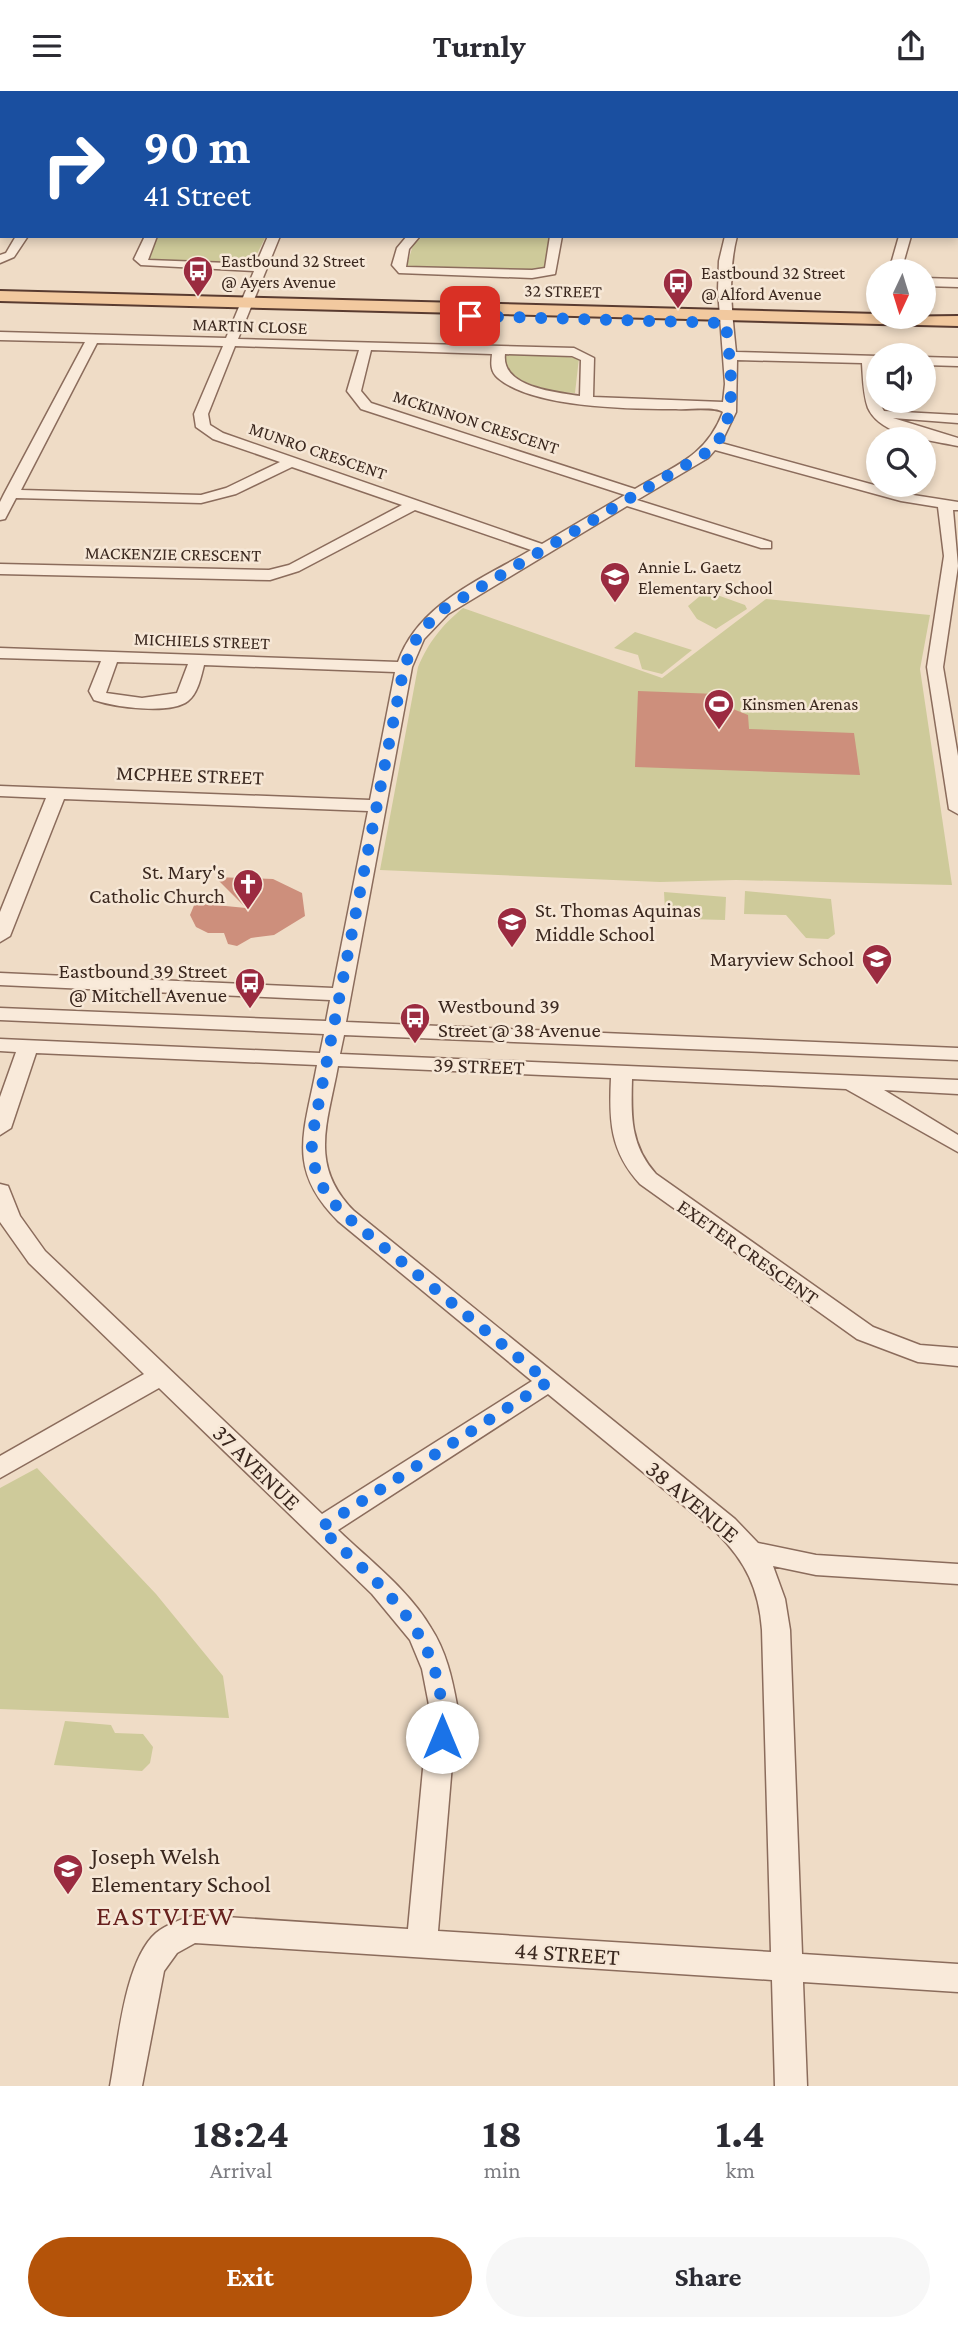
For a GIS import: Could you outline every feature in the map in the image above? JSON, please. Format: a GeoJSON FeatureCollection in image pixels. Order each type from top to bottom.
{"type":"FeatureCollection","features":[{"type":"Feature","properties":{"kind":"main road","name":"32 STREET"},"geometry":{"type":"LineString","coordinates":[[0,296],[244,307]]}},
{"type":"Feature","properties":{"kind":"main road","name":"32 STREET"},"geometry":{"type":"LineString","coordinates":[[0,303],[726,319],[958,328]]}},
{"type":"Feature","properties":{"kind":"main road","name":"32 STREET"},"geometry":{"type":"LineString","coordinates":[[726,319],[958,321]]}},
{"type":"Feature","properties":{"kind":"street"},"geometry":{"type":"LineString","coordinates":[[0,259],[10,255],[21,238]]}},
{"type":"Feature","properties":{"kind":"street"},"geometry":{"type":"LineString","coordinates":[[150,238],[141,257],[145,263],[259,268]]}},
{"type":"Feature","properties":{"kind":"street","name":"MUNRO CRESCENT"},"geometry":{"type":"LineString","coordinates":[[273,238],[229,343],[201,414],[200,423],[211,433],[542,549]]}},
{"type":"Feature","properties":{"kind":"street"},"geometry":{"type":"LineString","coordinates":[[412,238],[402,251],[398,265],[400,269],[532,274],[551,271],[556,238]]}},
{"type":"Feature","properties":{"kind":"street"},"geometry":{"type":"LineString","coordinates":[[730,238],[724,262],[730,406],[727,428],[715,446],[880,491],[952,505],[954,578],[935,667],[950,715],[958,809]]}},
{"type":"Feature","properties":{"kind":"street"},"geometry":{"type":"LineString","coordinates":[[898,259],[904,238]]}},
{"type":"Feature","properties":{"kind":"street"},"geometry":{"type":"LineString","coordinates":[[936,282],[958,282]]}},
{"type":"Feature","properties":{"kind":"street","name":"MARTIN CLOSE"},"geometry":{"type":"LineString","coordinates":[[0,336],[583,354],[589,361],[586,400]]}},
{"type":"Feature","properties":{"kind":"street"},"geometry":{"type":"LineString","coordinates":[[0,516],[93,339]]}},
{"type":"Feature","properties":{"kind":"street","name":"MCKINNON CRESCENT"},"geometry":{"type":"LineString","coordinates":[[366,346],[354,391],[366,405],[631,498]]}},
{"type":"Feature","properties":{"kind":"street"},"geometry":{"type":"LineString","coordinates":[[499,350],[497,366],[506,378],[555,395],[586,400],[730,406]]}},
{"type":"Feature","properties":{"kind":"street"},"geometry":{"type":"LineString","coordinates":[[728,356],[866,360]]}},
{"type":"Feature","properties":{"kind":"street"},"geometry":{"type":"LineString","coordinates":[[936,361],[958,362]]}},
{"type":"Feature","properties":{"kind":"street"},"geometry":{"type":"LineString","coordinates":[[879,414],[958,419]]}},
{"type":"Feature","properties":{"kind":"street"},"geometry":{"type":"LineString","coordinates":[[879,414],[895,425],[958,442]]}},
{"type":"Feature","properties":{"kind":"street","name":"38 AVENUE"},"geometry":{"type":"LineString","coordinates":[[715,446],[435,616],[413,642],[404,667],[312,1148],[313,1165],[322,1188],[346,1216],[726,1526],[753,1552],[767,1576],[775,1613],[791,2086]]}},
{"type":"Feature","properties":{"kind":"street"},"geometry":{"type":"LineString","coordinates":[[11,494],[201,499],[231,491],[291,462]]}},
{"type":"Feature","properties":{"kind":"street"},"geometry":{"type":"LineString","coordinates":[[631,498],[766,545]]}},
{"type":"Feature","properties":{"kind":"street","name":"MACKENZIE CRESCENT"},"geometry":{"type":"LineString","coordinates":[[0,569],[270,575],[294,568],[413,505]]}},
{"type":"Feature","properties":{"kind":"street","name":"MICHIELS STREET"},"geometry":{"type":"LineString","coordinates":[[0,653],[404,667]]}},
{"type":"Feature","properties":{"kind":"street"},"geometry":{"type":"LineString","coordinates":[[111,657],[98,694],[108,700],[152,702],[182,698],[197,660]]}},
{"type":"Feature","properties":{"kind":"street","name":"MCPHEE STREET"},"geometry":{"type":"LineString","coordinates":[[0,791],[377,806]]}},
{"type":"Feature","properties":{"kind":"street"},"geometry":{"type":"LineString","coordinates":[[0,936],[57,793]]}},
{"type":"Feature","properties":{"kind":"street"},"geometry":{"type":"LineString","coordinates":[[0,979],[340,994]]}},
{"type":"Feature","properties":{"kind":"street","name":"39 STREET"},"geometry":{"type":"LineString","coordinates":[[0,1014],[958,1054]]}},
{"type":"Feature","properties":{"kind":"street","name":"39 STREET"},"geometry":{"type":"LineString","coordinates":[[0,1045],[958,1087]]}},
{"type":"Feature","properties":{"kind":"street"},"geometry":{"type":"LineString","coordinates":[[0,1128],[28,1046]]}},
{"type":"Feature","properties":{"kind":"street","name":"EXETER CRESCENT"},"geometry":{"type":"LineString","coordinates":[[622,1072],[622,1141],[631,1161],[648,1179],[865,1333],[918,1353],[958,1357]]}},
{"type":"Feature","properties":{"kind":"street"},"geometry":{"type":"LineString","coordinates":[[838,1081],[879,1096],[958,1145]]}},
{"type":"Feature","properties":{"kind":"street","name":"37 AVENUE"},"geometry":{"type":"LineString","coordinates":[[0,1191],[13,1224],[37,1257],[410,1617],[429,1650],[440,1688],[442,1737],[422,1944]]}},
{"type":"Feature","properties":{"kind":"street"},"geometry":{"type":"LineString","coordinates":[[0,1468],[161,1376]]}},
{"type":"Feature","properties":{"kind":"street"},"geometry":{"type":"LineString","coordinates":[[320,1528],[548,1382]]}},
{"type":"Feature","properties":{"kind":"street"},"geometry":{"type":"LineString","coordinates":[[753,1552],[816,1565],[958,1574]]}},
{"type":"Feature","properties":{"kind":"street","name":"44 STREET"},"geometry":{"type":"LineString","coordinates":[[126,2086],[149,1970],[157,1952],[176,1935],[209,1929],[958,1978]]}},
{"type":"Feature","properties":{"kind":"shaded area"},"geometry":{"type":"Polygon","coordinates":[[[157,238],[265,238],[254,260],[238,264],[148,261],[147,257],[157,238]]]}},
{"type":"Feature","properties":{"kind":"shaded area"},"geometry":{"type":"Polygon","coordinates":[[[421,238],[549,238],[546,269],[542,271],[411,268],[407,265],[413,245],[421,238]]]}},
{"type":"Feature","properties":{"kind":"shaded area"},"geometry":{"type":"Polygon","coordinates":[[[514,353],[579,358],[575,393],[540,387],[506,373],[504,357],[514,353]]]}},
{"type":"Feature","properties":{"kind":"shaded area"},"geometry":{"type":"Polygon","coordinates":[[[706,591],[745,605],[747,609],[716,629],[697,619],[688,606],[706,591]]]}},
{"type":"Feature","properties":{"kind":"shaded area"},"geometry":{"type":"Polygon","coordinates":[[[766,599],[930,615],[920,669],[952,885],[736,880],[660,882],[380,870],[418,667],[436,635],[463,608],[662,678],[766,599]]]}},
{"type":"Feature","properties":{"kind":"shaded area"},"geometry":{"type":"Polygon","coordinates":[[[635,632],[692,650],[662,674],[642,669],[638,655],[614,648],[635,632]]]}},
{"type":"Feature","properties":{"kind":"shaded area"},"geometry":{"type":"Polygon","coordinates":[[[745,891],[831,899],[835,934],[828,939],[806,938],[786,915],[744,914],[745,891]]]}},
{"type":"Feature","properties":{"kind":"shaded area"},"geometry":{"type":"Polygon","coordinates":[[[664,892],[726,897],[725,920],[688,919],[686,911],[665,910],[664,892]]]}},
{"type":"Feature","properties":{"kind":"shaded area"},"geometry":{"type":"Polygon","coordinates":[[[37,1468],[156,1594],[223,1676],[229,1718],[0,1709],[0,1488],[37,1468]]]}},
{"type":"Feature","properties":{"kind":"shaded area"},"geometry":{"type":"Polygon","coordinates":[[[65,1721],[111,1725],[115,1733],[143,1734],[153,1747],[150,1763],[142,1771],[54,1765],[65,1721]]]}},
{"type":"Feature","properties":{"kind":"building","name":"Kinsmen Arenas"},"geometry":{"type":"Polygon","coordinates":[[[638,691],[717,694],[718,703],[748,715],[749,729],[854,733],[860,775],[635,767],[638,691]]]}},
{"type":"Feature","properties":{"kind":"building","name":"St. Mary's Catholic Church"},"geometry":{"type":"Polygon","coordinates":[[[215,877],[273,879],[302,893],[305,916],[274,935],[251,938],[237,946],[228,944],[224,933],[208,933],[196,927],[190,915],[195,903],[246,908],[215,877]]]}},
{"type":"Feature","properties":{"kind":"place","name":"Eastbound 32 Street @ Ayers Avenue"},"geometry":{"type":"Point","coordinates":[198,298]}},
{"type":"Feature","properties":{"kind":"place","name":"Eastbound 32 Street @ Alford Avenue"},"geometry":{"type":"Point","coordinates":[678,310]}},
{"type":"Feature","properties":{"kind":"place","name":"Annie L. Gaetz Elementary School"},"geometry":{"type":"Point","coordinates":[615,604]}},
{"type":"Feature","properties":{"kind":"place","name":"Kinsmen Arenas"},"geometry":{"type":"Point","coordinates":[719,731]}},
{"type":"Feature","properties":{"kind":"place","name":"St. Mary's Catholic Church"},"geometry":{"type":"Point","coordinates":[248,911]}},
{"type":"Feature","properties":{"kind":"place","name":"St. Thomas Aquinas Middle School"},"geometry":{"type":"Point","coordinates":[512,949]}},
{"type":"Feature","properties":{"kind":"place","name":"Maryview School"},"geometry":{"type":"Point","coordinates":[877,986]}},
{"type":"Feature","properties":{"kind":"place","name":"Eastbound 39 Street @ Mitchell Avenue"},"geometry":{"type":"Point","coordinates":[250,1010]}},
{"type":"Feature","properties":{"kind":"place","name":"Westbound 39 Street @ 38 Avenue"},"geometry":{"type":"Point","coordinates":[415,1045]}},
{"type":"Feature","properties":{"kind":"place","name":"Joseph Welsh Elementary School"},"geometry":{"type":"Point","coordinates":[68,1896]}},
{"type":"Feature","properties":{"kind":"district","name":"EASTVIEW"},"geometry":{"type":"Point","coordinates":[166,1915]}},
{"type":"Feature","properties":{"kind":"route"},"geometry":{"type":"LineString","coordinates":[[442,1737],[443,1705],[440,1688],[436,1669],[421,1634],[396,1602],[320,1528],[548,1382],[346,1216],[322,1188],[313,1165],[312,1137],[404,667],[413,642],[442,610],[709,451],[727,428],[730,406],[726,323],[470,316]]}}]}
